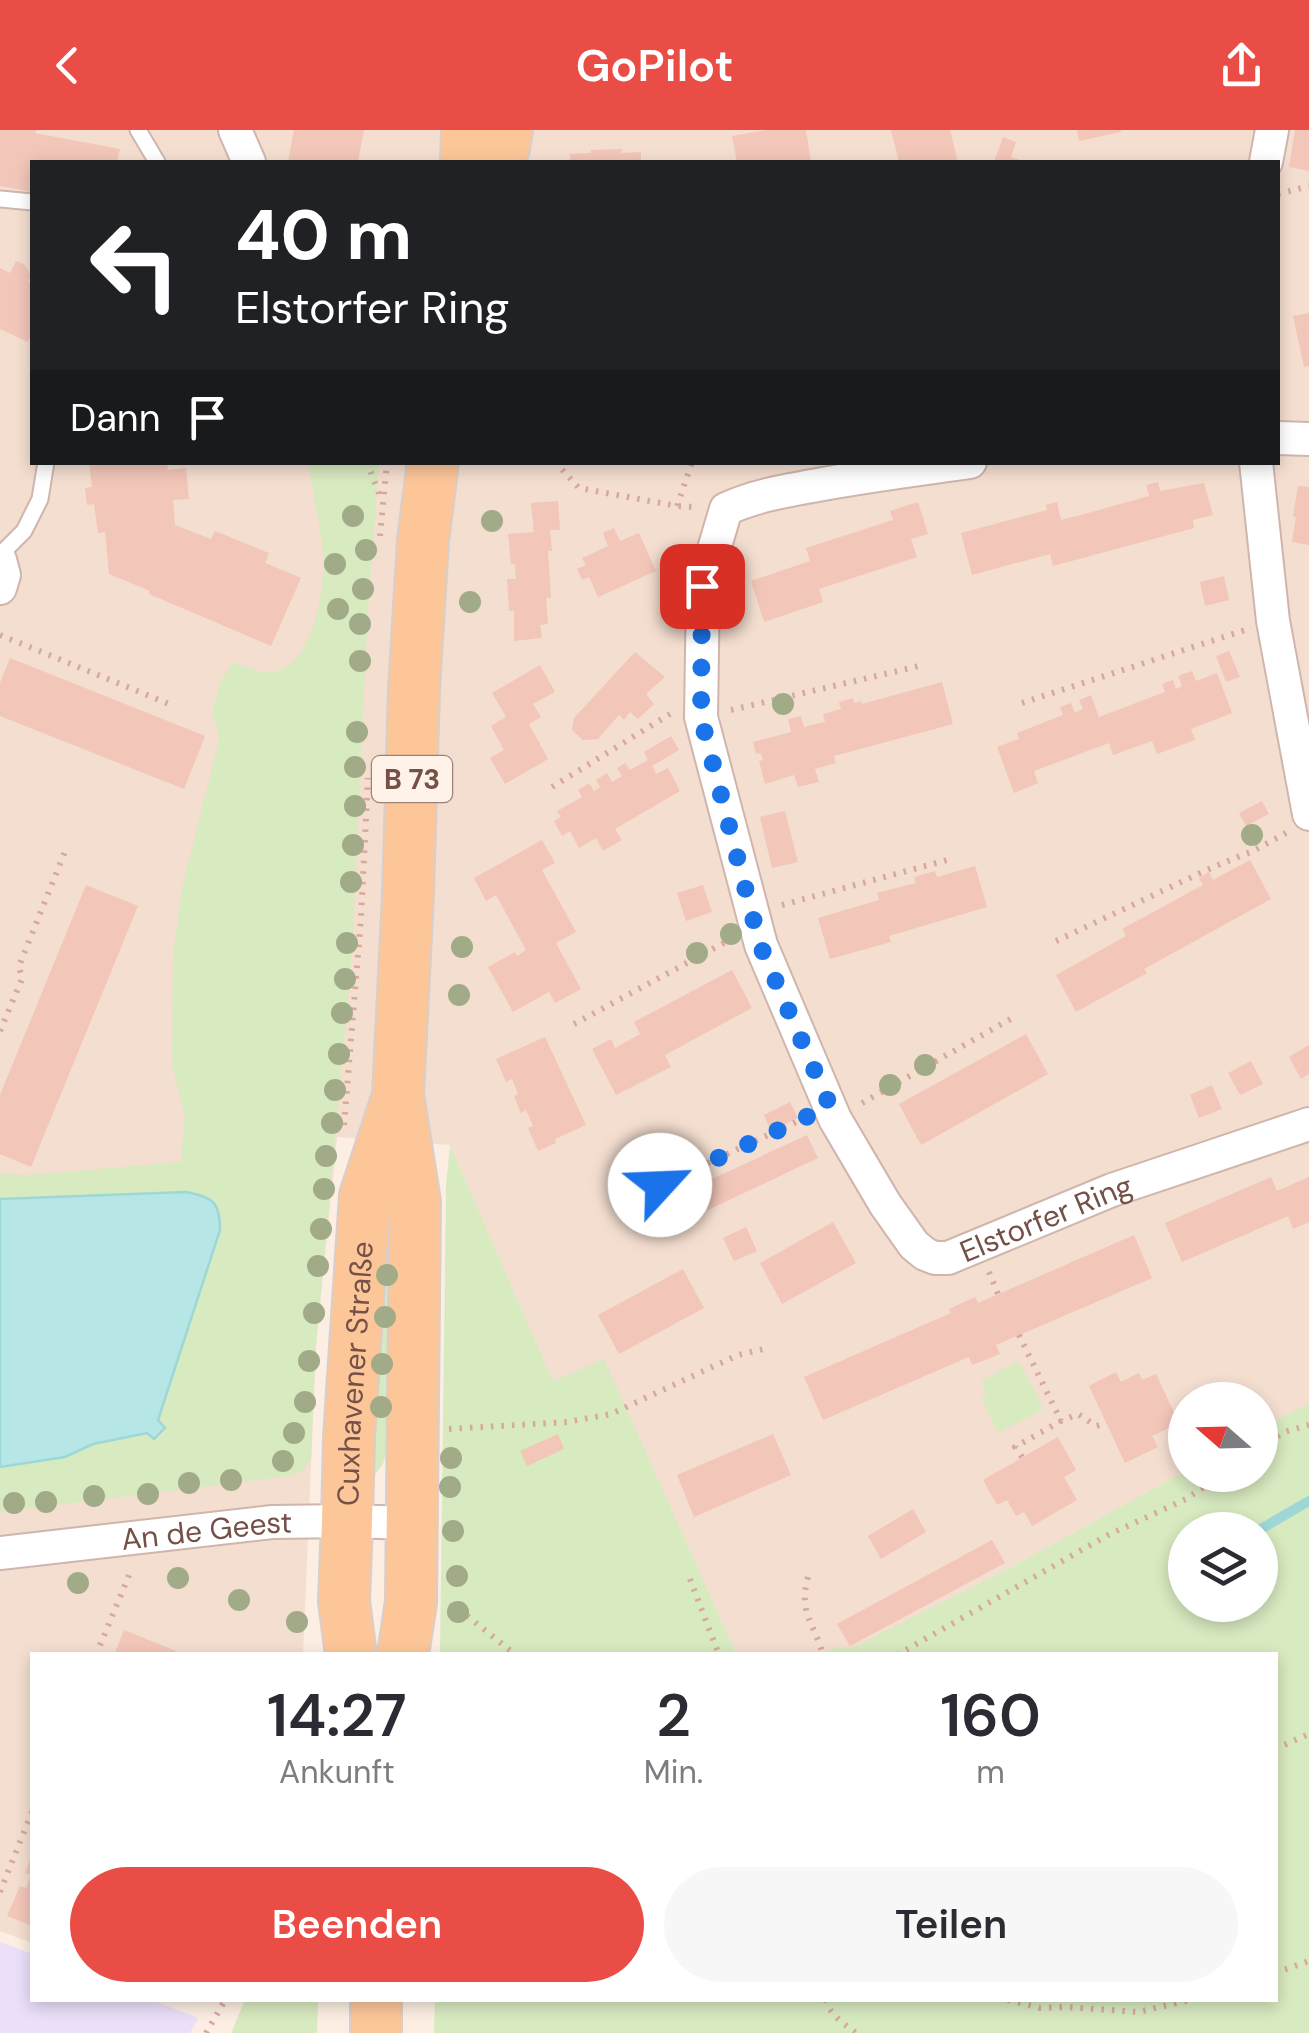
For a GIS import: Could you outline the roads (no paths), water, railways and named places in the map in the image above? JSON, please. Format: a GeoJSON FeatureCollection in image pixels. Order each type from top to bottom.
{"type":"FeatureCollection","features":[{"type":"Feature","properties":{"kind":"main road"},"geometry":{"type":"LineString","coordinates":[[466,160],[467,130]]}},
{"type":"Feature","properties":{"kind":"main road"},"geometry":{"type":"LineString","coordinates":[[499,160],[507,130]]}},
{"type":"Feature","properties":{"kind":"main road","name":"Cuxhavener Straße"},"geometry":{"type":"LineString","coordinates":[[404,1652],[412,1602],[414,1202],[398,1095],[415,671],[433,465]]}},
{"type":"Feature","properties":{"kind":"main road","name":"Cuxhavener Straße"},"geometry":{"type":"LineString","coordinates":[[351,1652],[344,1601],[349,1436],[365,1196],[398,1095]]}},
{"type":"Feature","properties":{"kind":"main road"},"geometry":{"type":"LineString","coordinates":[[376,2002],[376,2033]]}},
{"type":"Feature","properties":{"kind":"street"},"geometry":{"type":"LineString","coordinates":[[235,130],[249,160]]}},
{"type":"Feature","properties":{"kind":"street"},"geometry":{"type":"LineString","coordinates":[[1266,160],[1272,130]]}},
{"type":"Feature","properties":{"kind":"street"},"geometry":{"type":"LineString","coordinates":[[1280,438],[1309,439]]}},
{"type":"Feature","properties":{"kind":"street","name":"Elstorfer Ring"},"geometry":{"type":"LineString","coordinates":[[946,465],[752,497],[726,509],[702,586],[701,706],[760,945],[832,1113],[914,1245],[936,1258],[948,1258],[1112,1190],[1309,1124]]}},
{"type":"Feature","properties":{"kind":"street"},"geometry":{"type":"LineString","coordinates":[[1256,465],[1273,621],[1302,821]]}},
{"type":"Feature","properties":{"kind":"street"},"geometry":{"type":"LineString","coordinates":[[0,558],[4,575],[0,588]]}},
{"type":"Feature","properties":{"kind":"street","name":"An de Geest"},"geometry":{"type":"LineString","coordinates":[[0,1552],[272,1522],[412,1523]]}},
{"type":"Feature","properties":{"kind":"lane"},"geometry":{"type":"LineString","coordinates":[[138,130],[156,160]]}},
{"type":"Feature","properties":{"kind":"lane"},"geometry":{"type":"LineString","coordinates":[[0,199],[30,202]]}},
{"type":"Feature","properties":{"kind":"lane"},"geometry":{"type":"LineString","coordinates":[[0,558],[24,531],[40,499],[46,465]]}},
{"type":"Feature","properties":{"kind":"water"},"geometry":{"type":"Polygon","coordinates":[[[186,1192],[213,1202],[220,1230],[158,1420],[165,1428],[154,1439],[147,1433],[93,1444],[65,1457],[0,1467],[0,1199],[186,1192]]]}},
{"type":"Feature","properties":{"kind":"waterway"},"geometry":{"type":"LineString","coordinates":[[1278,1519],[1309,1501]]}}]}
